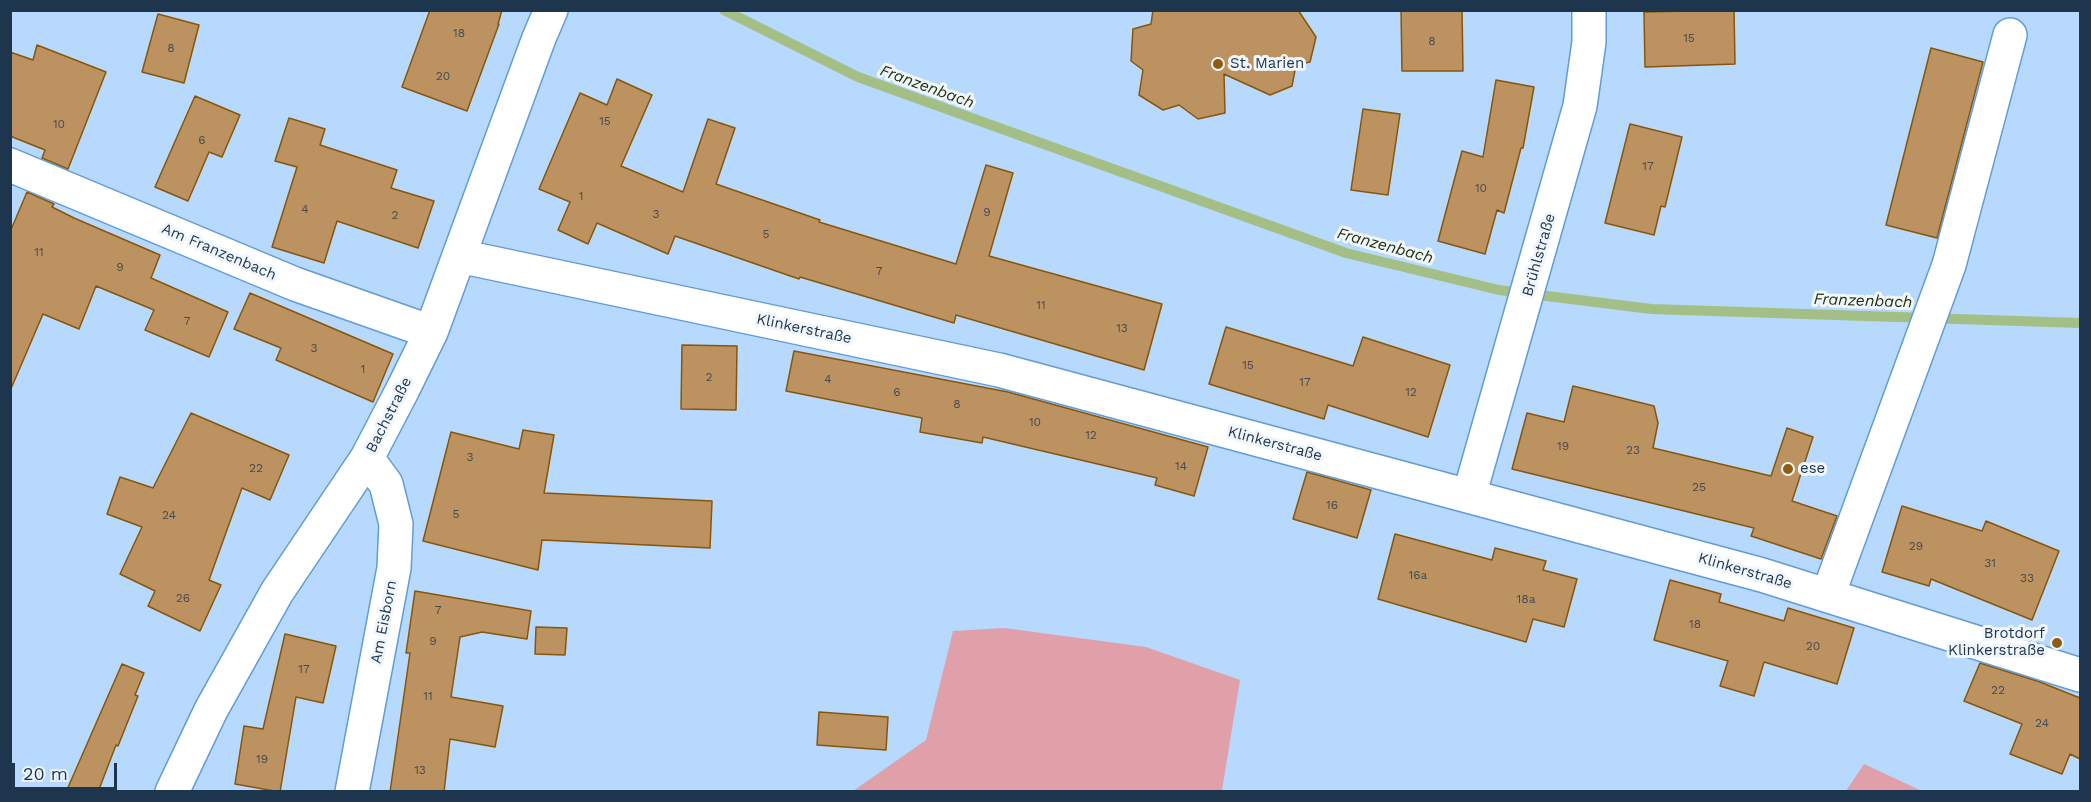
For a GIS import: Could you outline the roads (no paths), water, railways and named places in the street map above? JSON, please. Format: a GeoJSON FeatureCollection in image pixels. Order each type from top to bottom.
{"type":"FeatureCollection","features":[{"type":"Feature","properties":{"kind":"street","name":"Bachstraße"},"geometry":{"type":"LineString","coordinates":[[172,792],[211,710],[277,592],[367,458],[431,332],[551,10]]}},
{"type":"Feature","properties":{"kind":"street","name":"Brühlstraße"},"geometry":{"type":"LineString","coordinates":[[1469,496],[1580,106],[1589,42],[1589,10]]}},
{"type":"Feature","properties":{"kind":"street"},"geometry":{"type":"LineString","coordinates":[[1828,595],[1949,265],[2010,35]]}},
{"type":"Feature","properties":{"kind":"street","name":"Am Franzenbach"},"geometry":{"type":"LineString","coordinates":[[10,165],[296,284],[431,332]]}},
{"type":"Feature","properties":{"kind":"street","name":"Klinkerstraße"},"geometry":{"type":"LineString","coordinates":[[459,256],[999,370],[1751,572],[2080,675]]}},
{"type":"Feature","properties":{"kind":"street","name":"Am Eisborn"},"geometry":{"type":"LineString","coordinates":[[352,792],[394,568],[396,524],[386,484],[367,458]]}},
{"type":"Feature","properties":{"kind":"waterway","name":"Franzenbach"},"geometry":{"type":"LineString","coordinates":[[724,10],[858,77],[1346,253],[1499,290],[1651,309],[2080,323]]}},
{"type":"Feature","properties":{"kind":"place","name":"St. Marien"},"geometry":{"type":"Point","coordinates":[1218,64]}},
{"type":"Feature","properties":{"kind":"place","name":"ese"},"geometry":{"type":"Point","coordinates":[1788,469]}},
{"type":"Feature","properties":{"kind":"place","name":"Brotdorf Klinkerstraße"},"geometry":{"type":"Point","coordinates":[2057,643]}}]}
